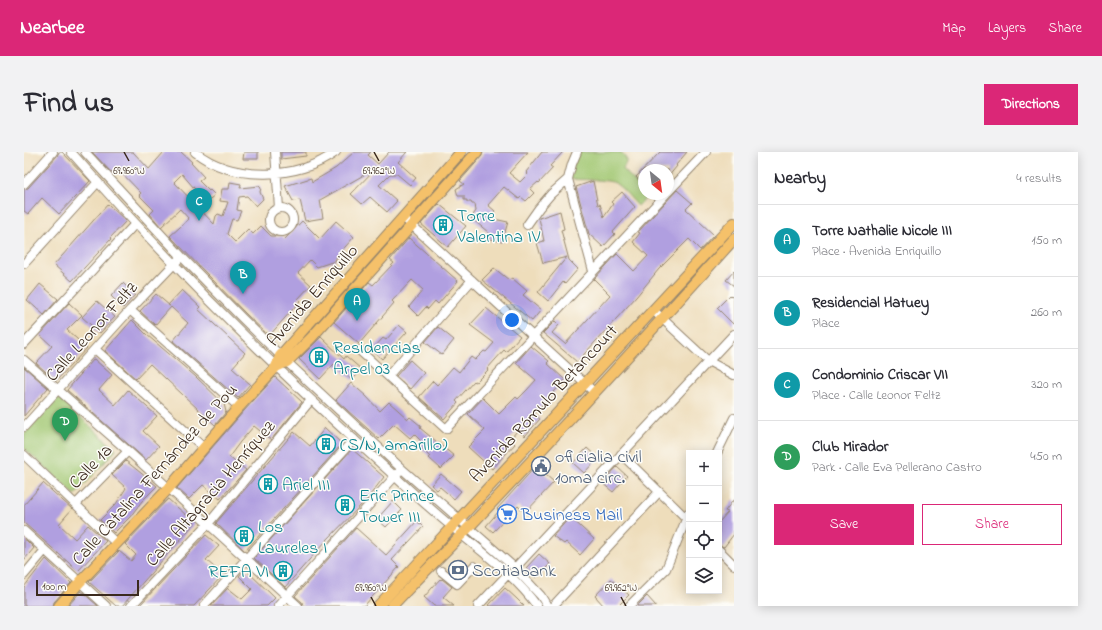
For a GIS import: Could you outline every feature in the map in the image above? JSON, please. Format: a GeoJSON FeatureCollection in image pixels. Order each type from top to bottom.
{"type":"FeatureCollection","features":[{"type":"Feature","properties":{"kind":"main road","name":"Avenida Enriquillo"},"geometry":{"type":"LineString","coordinates":[[276,367],[403,217],[461,152]]}},
{"type":"Feature","properties":{"kind":"main road","name":"Avenida Enriquillo"},"geometry":{"type":"LineString","coordinates":[[283,359],[312,337],[478,152]]}},
{"type":"Feature","properties":{"kind":"main road","name":"Avenida Rómulo Betancourt"},"geometry":{"type":"LineString","coordinates":[[378,606],[734,223]]}},
{"type":"Feature","properties":{"kind":"main road","name":"Avenida Rómulo Betancourt"},"geometry":{"type":"LineString","coordinates":[[392,606],[594,392],[734,239]]}},
{"type":"Feature","properties":{"kind":"main road","name":"Calle Catalina Fernández de Pou"},"geometry":{"type":"LineString","coordinates":[[59,606],[168,488],[276,367]]}},
{"type":"Feature","properties":{"kind":"street"},"geometry":{"type":"LineString","coordinates":[[24,184],[53,152]]}},
{"type":"Feature","properties":{"kind":"street"},"geometry":{"type":"LineString","coordinates":[[71,152],[135,224],[276,367],[451,527],[465,530],[515,568],[541,596],[547,606]]}},
{"type":"Feature","properties":{"kind":"street"},"geometry":{"type":"LineString","coordinates":[[85,152],[182,257],[283,359],[402,469],[459,519],[465,530],[537,606]]}},
{"type":"Feature","properties":{"kind":"street"},"geometry":{"type":"LineString","coordinates":[[195,152],[204,159],[232,170],[251,173],[277,173],[304,168],[317,163],[336,152]]}},
{"type":"Feature","properties":{"kind":"street"},"geometry":{"type":"LineString","coordinates":[[275,152],[279,208]]}},
{"type":"Feature","properties":{"kind":"street"},"geometry":{"type":"LineString","coordinates":[[577,152],[568,179],[593,271]]}},
{"type":"Feature","properties":{"kind":"street"},"geometry":{"type":"LineString","coordinates":[[674,186],[706,152]]}},
{"type":"Feature","properties":{"kind":"street"},"geometry":{"type":"LineString","coordinates":[[527,225],[551,194],[568,179]]}},
{"type":"Feature","properties":{"kind":"street"},"geometry":{"type":"LineString","coordinates":[[24,264],[98,182]]}},
{"type":"Feature","properties":{"kind":"street"},"geometry":{"type":"LineString","coordinates":[[358,350],[446,429],[660,200]]}},
{"type":"Feature","properties":{"kind":"street"},"geometry":{"type":"LineString","coordinates":[[403,217],[594,392]]}},
{"type":"Feature","properties":{"kind":"street"},"geometry":{"type":"LineString","coordinates":[[24,344],[135,224]]}},
{"type":"Feature","properties":{"kind":"street","name":"Calle Leonor Feltz"},"geometry":{"type":"LineString","coordinates":[[24,427],[130,310],[182,257]]}},
{"type":"Feature","properties":{"kind":"street"},"geometry":{"type":"LineString","coordinates":[[388,376],[472,280]]}},
{"type":"Feature","properties":{"kind":"street"},"geometry":{"type":"LineString","coordinates":[[130,310],[239,407]]}},
{"type":"Feature","properties":{"kind":"street"},"geometry":{"type":"LineString","coordinates":[[653,310],[708,361],[734,375]]}},
{"type":"Feature","properties":{"kind":"street"},"geometry":{"type":"LineString","coordinates":[[515,568],[734,334]]}},
{"type":"Feature","properties":{"kind":"street"},"geometry":{"type":"LineString","coordinates":[[95,349],[204,447]]}},
{"type":"Feature","properties":{"kind":"street"},"geometry":{"type":"LineString","coordinates":[[24,360],[128,451],[298,606]]}},
{"type":"Feature","properties":{"kind":"street","name":"Calle Altagracia Henríquez"},"geometry":{"type":"LineString","coordinates":[[131,606],[208,524],[311,400]]}},
{"type":"Feature","properties":{"kind":"street"},"geometry":{"type":"LineString","coordinates":[[718,450],[734,418]]}},
{"type":"Feature","properties":{"kind":"street"},"geometry":{"type":"LineString","coordinates":[[204,606],[247,560],[354,439]]}},
{"type":"Feature","properties":{"kind":"street","name":"Calle 1a"},"geometry":{"type":"LineString","coordinates":[[76,504],[128,451]]}},
{"type":"Feature","properties":{"kind":"street"},"geometry":{"type":"LineString","coordinates":[[622,454],[659,492],[686,515]]}},
{"type":"Feature","properties":{"kind":"street"},"geometry":{"type":"LineString","coordinates":[[24,455],[116,543]]}},
{"type":"Feature","properties":{"kind":"street"},"geometry":{"type":"LineString","coordinates":[[278,606],[402,469]]}},
{"type":"Feature","properties":{"kind":"street"},"geometry":{"type":"LineString","coordinates":[[552,606],[659,492]]}},
{"type":"Feature","properties":{"kind":"street"},"geometry":{"type":"LineString","coordinates":[[629,606],[666,569],[686,522]]}},
{"type":"Feature","properties":{"kind":"street"},"geometry":{"type":"LineString","coordinates":[[24,531],[106,606]]}},
{"type":"Feature","properties":{"kind":"street"},"geometry":{"type":"LineString","coordinates":[[24,575],[45,550]]}},
{"type":"Feature","properties":{"kind":"street"},"geometry":{"type":"LineString","coordinates":[[722,553],[734,565]]}},
{"type":"Feature","properties":{"kind":"street"},"geometry":{"type":"LineString","coordinates":[[441,571],[457,584],[474,566]]}},
{"type":"Feature","properties":{"kind":"street"},"geometry":{"type":"LineString","coordinates":[[478,606],[508,574]]}},
{"type":"Feature","properties":{"kind":"green space"},"geometry":{"type":"Polygon","coordinates":[[[578,152],[621,152],[627,160],[623,169],[638,185],[638,200],[644,200],[638,206],[615,183],[600,180],[568,179],[578,152]]]}},
{"type":"Feature","properties":{"kind":"green space"},"geometry":{"type":"Polygon","coordinates":[[[59,397],[116,450],[75,495],[24,448],[24,434],[59,397]]]}},
{"type":"Feature","properties":{"kind":"building"},"geometry":{"type":"Polygon","coordinates":[[[59,152],[62,152],[90,181],[59,214],[42,198],[28,214],[24,211],[24,189],[28,188],[59,152]]]}},
{"type":"Feature","properties":{"kind":"building"},"geometry":{"type":"Polygon","coordinates":[[[92,152],[133,152],[149,169],[164,152],[181,152],[192,162],[191,163],[204,177],[199,181],[215,195],[206,202],[182,174],[174,182],[214,224],[218,214],[223,216],[228,202],[220,201],[222,189],[229,189],[230,182],[241,184],[240,188],[259,186],[261,188],[260,192],[263,199],[256,206],[247,196],[239,197],[237,210],[241,211],[237,220],[232,219],[227,234],[235,242],[248,229],[253,234],[261,226],[271,236],[282,236],[285,239],[302,221],[320,239],[336,221],[354,237],[337,256],[335,261],[317,267],[310,260],[298,273],[311,285],[298,299],[300,301],[269,336],[170,236],[189,219],[180,209],[161,227],[150,214],[154,210],[139,195],[141,193],[117,168],[112,173],[92,152]]]}},
{"type":"Feature","properties":{"kind":"building"},"geometry":{"type":"Polygon","coordinates":[[[244,152],[258,152],[258,159],[243,159],[244,152]]]}},
{"type":"Feature","properties":{"kind":"building"},"geometry":{"type":"Polygon","coordinates":[[[281,152],[306,152],[306,156],[281,159],[281,152]]]}},
{"type":"Feature","properties":{"kind":"building"},"geometry":{"type":"Polygon","coordinates":[[[354,152],[371,152],[368,155],[378,164],[389,152],[407,152],[398,162],[416,178],[410,185],[397,174],[390,174],[379,185],[397,201],[387,212],[370,197],[362,204],[351,194],[376,168],[320,200],[323,218],[305,221],[300,200],[293,201],[285,186],[311,178],[312,182],[336,168],[354,152]]]}},
{"type":"Feature","properties":{"kind":"building"},"geometry":{"type":"Polygon","coordinates":[[[483,152],[528,152],[509,173],[520,182],[528,174],[526,172],[542,152],[563,152],[550,166],[553,168],[539,183],[538,182],[530,189],[534,193],[526,201],[521,197],[519,199],[504,187],[488,205],[495,211],[489,218],[508,222],[502,242],[486,238],[488,232],[471,218],[476,211],[475,204],[464,200],[464,196],[458,196],[456,189],[464,184],[460,181],[482,156],[483,152]]]}},
{"type":"Feature","properties":{"kind":"building"},"geometry":{"type":"Polygon","coordinates":[[[660,152],[687,152],[674,170],[674,164],[648,164],[660,152]]]}},
{"type":"Feature","properties":{"kind":"building"},"geometry":{"type":"Polygon","coordinates":[[[593,181],[598,205],[600,204],[604,217],[613,204],[611,202],[622,192],[635,207],[613,232],[615,234],[603,247],[589,234],[576,187],[593,181]]]}},
{"type":"Feature","properties":{"kind":"building"},"geometry":{"type":"Polygon","coordinates":[[[677,190],[692,203],[686,209],[714,235],[700,250],[689,239],[659,269],[636,297],[577,362],[543,333],[555,321],[559,325],[552,333],[565,344],[610,295],[594,279],[617,254],[634,271],[648,256],[633,242],[640,233],[638,232],[668,200],[674,200],[674,193],[677,190]]]}},
{"type":"Feature","properties":{"kind":"building"},"geometry":{"type":"Polygon","coordinates":[[[108,204],[126,221],[72,281],[54,265],[108,204]]]}},
{"type":"Feature","properties":{"kind":"building","name":"Torre Valentina IV"},"geometry":{"type":"Polygon","coordinates":[[[439,204],[466,226],[448,247],[421,224],[439,204]]]}},
{"type":"Feature","properties":{"kind":"building"},"geometry":{"type":"Polygon","coordinates":[[[560,211],[564,229],[561,230],[569,260],[578,269],[565,284],[563,282],[548,301],[538,292],[567,257],[543,263],[537,243],[544,241],[539,218],[560,211]]]}},
{"type":"Feature","properties":{"kind":"building"},"geometry":{"type":"Polygon","coordinates":[[[409,238],[458,281],[438,304],[435,301],[428,309],[426,307],[418,316],[409,307],[423,290],[412,280],[392,301],[394,303],[359,344],[334,322],[369,282],[373,285],[394,263],[390,260],[409,238]]]}},
{"type":"Feature","properties":{"kind":"building"},"geometry":{"type":"Polygon","coordinates":[[[494,268],[509,280],[512,278],[527,291],[523,295],[541,310],[532,321],[482,280],[494,268]]]}},
{"type":"Feature","properties":{"kind":"building"},"geometry":{"type":"Polygon","coordinates":[[[734,271],[734,286],[726,280],[734,271]]]}},
{"type":"Feature","properties":{"kind":"building"},"geometry":{"type":"Polygon","coordinates":[[[123,283],[135,295],[123,308],[111,296],[123,283]]]}},
{"type":"Feature","properties":{"kind":"building"},"geometry":{"type":"Polygon","coordinates":[[[40,284],[58,299],[44,315],[27,300],[40,284]]]}},
{"type":"Feature","properties":{"kind":"building"},"geometry":{"type":"Polygon","coordinates":[[[182,290],[200,307],[198,309],[245,353],[232,368],[250,384],[238,398],[173,341],[188,323],[171,307],[155,325],[140,311],[156,294],[168,305],[182,290]]]}},
{"type":"Feature","properties":{"kind":"building"},"geometry":{"type":"Polygon","coordinates":[[[730,295],[734,299],[734,325],[717,308],[730,295]]]}},
{"type":"Feature","properties":{"kind":"building"},"geometry":{"type":"Polygon","coordinates":[[[97,301],[115,317],[100,333],[82,317],[97,301]]]}},
{"type":"Feature","properties":{"kind":"building"},"geometry":{"type":"Polygon","coordinates":[[[69,303],[82,315],[67,330],[87,348],[56,381],[36,363],[52,346],[40,335],[69,303]]]}},
{"type":"Feature","properties":{"kind":"building"},"geometry":{"type":"Polygon","coordinates":[[[486,308],[520,336],[506,352],[504,350],[476,382],[474,381],[456,401],[458,403],[444,419],[419,397],[433,381],[437,385],[453,367],[459,372],[471,357],[475,360],[484,351],[486,352],[494,343],[470,325],[486,308]]]}},
{"type":"Feature","properties":{"kind":"building"},"geometry":{"type":"Polygon","coordinates":[[[132,320],[224,404],[226,412],[215,425],[150,364],[136,379],[105,351],[132,320]]]}},
{"type":"Feature","properties":{"kind":"building"},"geometry":{"type":"Polygon","coordinates":[[[399,325],[407,332],[382,359],[372,350],[383,338],[386,340],[399,325]]]}},
{"type":"Feature","properties":{"kind":"building"},"geometry":{"type":"Polygon","coordinates":[[[438,327],[454,340],[442,355],[425,342],[438,327]]]}},
{"type":"Feature","properties":{"kind":"building","name":"Residencias Arpel 03"},"geometry":{"type":"Polygon","coordinates":[[[321,337],[344,359],[346,356],[362,370],[352,380],[334,364],[320,379],[299,359],[321,337]]]}},
{"type":"Feature","properties":{"kind":"building"},"geometry":{"type":"Polygon","coordinates":[[[531,346],[549,361],[547,363],[565,380],[534,414],[540,419],[525,436],[518,430],[510,439],[515,444],[492,469],[468,447],[485,430],[468,414],[483,398],[499,414],[516,397],[518,399],[527,390],[536,380],[516,363],[531,346]]]}},
{"type":"Feature","properties":{"kind":"building"},"geometry":{"type":"Polygon","coordinates":[[[94,359],[112,375],[99,390],[115,405],[128,390],[157,416],[143,431],[159,446],[146,460],[67,390],[94,359]]]}},
{"type":"Feature","properties":{"kind":"building"},"geometry":{"type":"Polygon","coordinates":[[[410,360],[424,373],[410,389],[396,376],[410,360]]]}},
{"type":"Feature","properties":{"kind":"building"},"geometry":{"type":"Polygon","coordinates":[[[24,367],[48,388],[24,416],[24,367]]]}},
{"type":"Feature","properties":{"kind":"building"},"geometry":{"type":"Polygon","coordinates":[[[275,377],[302,402],[271,440],[254,426],[240,442],[229,457],[246,470],[220,499],[203,485],[189,499],[177,488],[275,377]]]}},
{"type":"Feature","properties":{"kind":"building"},"geometry":{"type":"Polygon","coordinates":[[[351,383],[380,411],[389,402],[408,419],[410,417],[421,426],[420,428],[454,456],[441,469],[419,446],[423,443],[414,434],[410,438],[394,424],[379,439],[336,400],[351,383]]]}},
{"type":"Feature","properties":{"kind":"building"},"geometry":{"type":"Polygon","coordinates":[[[325,428],[342,444],[245,551],[216,523],[294,432],[310,446],[325,428]]]}},
{"type":"Feature","properties":{"kind":"building"},"geometry":{"type":"Polygon","coordinates":[[[587,448],[598,458],[584,473],[573,463],[587,448]]]}},
{"type":"Feature","properties":{"kind":"building"},"geometry":{"type":"Polygon","coordinates":[[[352,449],[384,477],[367,499],[326,541],[285,587],[254,558],[352,449]]]}},
{"type":"Feature","properties":{"kind":"building"},"geometry":{"type":"Polygon","coordinates":[[[126,461],[157,486],[114,533],[100,520],[116,504],[126,488],[112,475],[126,461]]]}},
{"type":"Feature","properties":{"kind":"building"},"geometry":{"type":"Polygon","coordinates":[[[536,466],[554,482],[525,513],[518,506],[493,532],[486,526],[499,511],[497,509],[536,466]]]}},
{"type":"Feature","properties":{"kind":"building"},"geometry":{"type":"Polygon","coordinates":[[[617,467],[627,476],[613,492],[602,483],[617,467]]]}},
{"type":"Feature","properties":{"kind":"building"},"geometry":{"type":"Polygon","coordinates":[[[441,474],[461,491],[454,499],[440,487],[437,490],[431,485],[441,474]]]}},
{"type":"Feature","properties":{"kind":"building"},"geometry":{"type":"Polygon","coordinates":[[[43,483],[72,509],[59,524],[75,539],[88,525],[106,541],[78,571],[24,523],[24,505],[43,483]]]}},
{"type":"Feature","properties":{"kind":"building"},"geometry":{"type":"Polygon","coordinates":[[[168,499],[195,523],[122,606],[116,606],[89,582],[119,551],[131,561],[136,555],[125,544],[168,499]]]}},
{"type":"Feature","properties":{"kind":"building"},"geometry":{"type":"Polygon","coordinates":[[[734,499],[734,534],[724,547],[722,546],[722,519],[728,512],[725,511],[734,499]]]}},
{"type":"Feature","properties":{"kind":"building"},"geometry":{"type":"Polygon","coordinates":[[[393,501],[402,510],[386,527],[377,519],[393,501]]]}},
{"type":"Feature","properties":{"kind":"building"},"geometry":{"type":"Polygon","coordinates":[[[570,517],[594,539],[580,555],[566,542],[564,544],[553,536],[570,517]]]}},
{"type":"Feature","properties":{"kind":"building"},"geometry":{"type":"Polygon","coordinates":[[[417,521],[423,527],[392,560],[399,567],[364,606],[303,606],[302,602],[295,596],[356,528],[386,555],[417,521]]]}},
{"type":"Feature","properties":{"kind":"building"},"geometry":{"type":"Polygon","coordinates":[[[206,535],[219,546],[206,560],[223,575],[194,606],[139,606],[206,535]]]}},
{"type":"Feature","properties":{"kind":"building"},"geometry":{"type":"Polygon","coordinates":[[[24,538],[34,548],[24,560],[24,538]]]}},
{"type":"Feature","properties":{"kind":"building"},"geometry":{"type":"Polygon","coordinates":[[[539,554],[550,564],[536,578],[526,568],[539,554]]]}},
{"type":"Feature","properties":{"kind":"building"},"geometry":{"type":"Polygon","coordinates":[[[46,559],[71,583],[54,602],[53,606],[24,606],[24,587],[46,559]]]}},
{"type":"Feature","properties":{"kind":"building","name":"Scotiabank"},"geometry":{"type":"Polygon","coordinates":[[[460,559],[467,565],[457,577],[450,571],[460,559]]]}},
{"type":"Feature","properties":{"kind":"building"},"geometry":{"type":"Polygon","coordinates":[[[245,569],[275,598],[267,606],[211,606],[228,588],[242,599],[252,589],[239,576],[245,569]]]}},
{"type":"Feature","properties":{"kind":"building"},"geometry":{"type":"Polygon","coordinates":[[[440,579],[452,587],[443,597],[454,606],[434,606],[424,597],[440,579]]]}},
{"type":"Feature","properties":{"kind":"building"},"geometry":{"type":"Polygon","coordinates":[[[611,579],[629,595],[618,606],[604,606],[595,596],[611,579]]]}},
{"type":"Feature","properties":{"kind":"building"},"geometry":{"type":"Polygon","coordinates":[[[505,588],[517,599],[524,606],[488,606],[505,588]]]}},
{"type":"Feature","properties":{"kind":"building"},"geometry":{"type":"Polygon","coordinates":[[[81,591],[98,606],[68,606],[81,591]]]}},
{"type":"Feature","properties":{"kind":"building"},"geometry":{"type":"Polygon","coordinates":[[[647,596],[656,606],[637,606],[647,596]]]}},
{"type":"Feature","properties":{"kind":"place","name":"Condominio Criscar VII"},"geometry":{"type":"Point","coordinates":[199,221]}},
{"type":"Feature","properties":{"kind":"place","name":"Torre Valentina IV"},"geometry":{"type":"Point","coordinates":[443,225]}},
{"type":"Feature","properties":{"kind":"place","name":"Residencial Hatuey"},"geometry":{"type":"Point","coordinates":[243,294]}},
{"type":"Feature","properties":{"kind":"place","name":"Torre Nathalie Nicole III"},"geometry":{"type":"Point","coordinates":[357,321]}},
{"type":"Feature","properties":{"kind":"place","name":"Residencias Arpel 03"},"geometry":{"type":"Point","coordinates":[319,357]}},
{"type":"Feature","properties":{"kind":"place","name":"Club Mirador"},"geometry":{"type":"Point","coordinates":[65,441]}},
{"type":"Feature","properties":{"kind":"place","name":"(S/N, amarillo)"},"geometry":{"type":"Point","coordinates":[326,444]}},
{"type":"Feature","properties":{"kind":"place","name":"oficialia civil 10ma circ."},"geometry":{"type":"Point","coordinates":[541,466]}},
{"type":"Feature","properties":{"kind":"place","name":"Ariel III"},"geometry":{"type":"Point","coordinates":[268,484]}},
{"type":"Feature","properties":{"kind":"place","name":"Eric Prince Tower III"},"geometry":{"type":"Point","coordinates":[345,505]}},
{"type":"Feature","properties":{"kind":"place","name":"Business Mail"},"geometry":{"type":"Point","coordinates":[507,514]}},
{"type":"Feature","properties":{"kind":"place","name":"Los Laureles I"},"geometry":{"type":"Point","coordinates":[244,536]}},
{"type":"Feature","properties":{"kind":"place","name":"Scotiabank"},"geometry":{"type":"Point","coordinates":[458,570]}},
{"type":"Feature","properties":{"kind":"place","name":"REFA VI"},"geometry":{"type":"Point","coordinates":[283,571]}}]}
